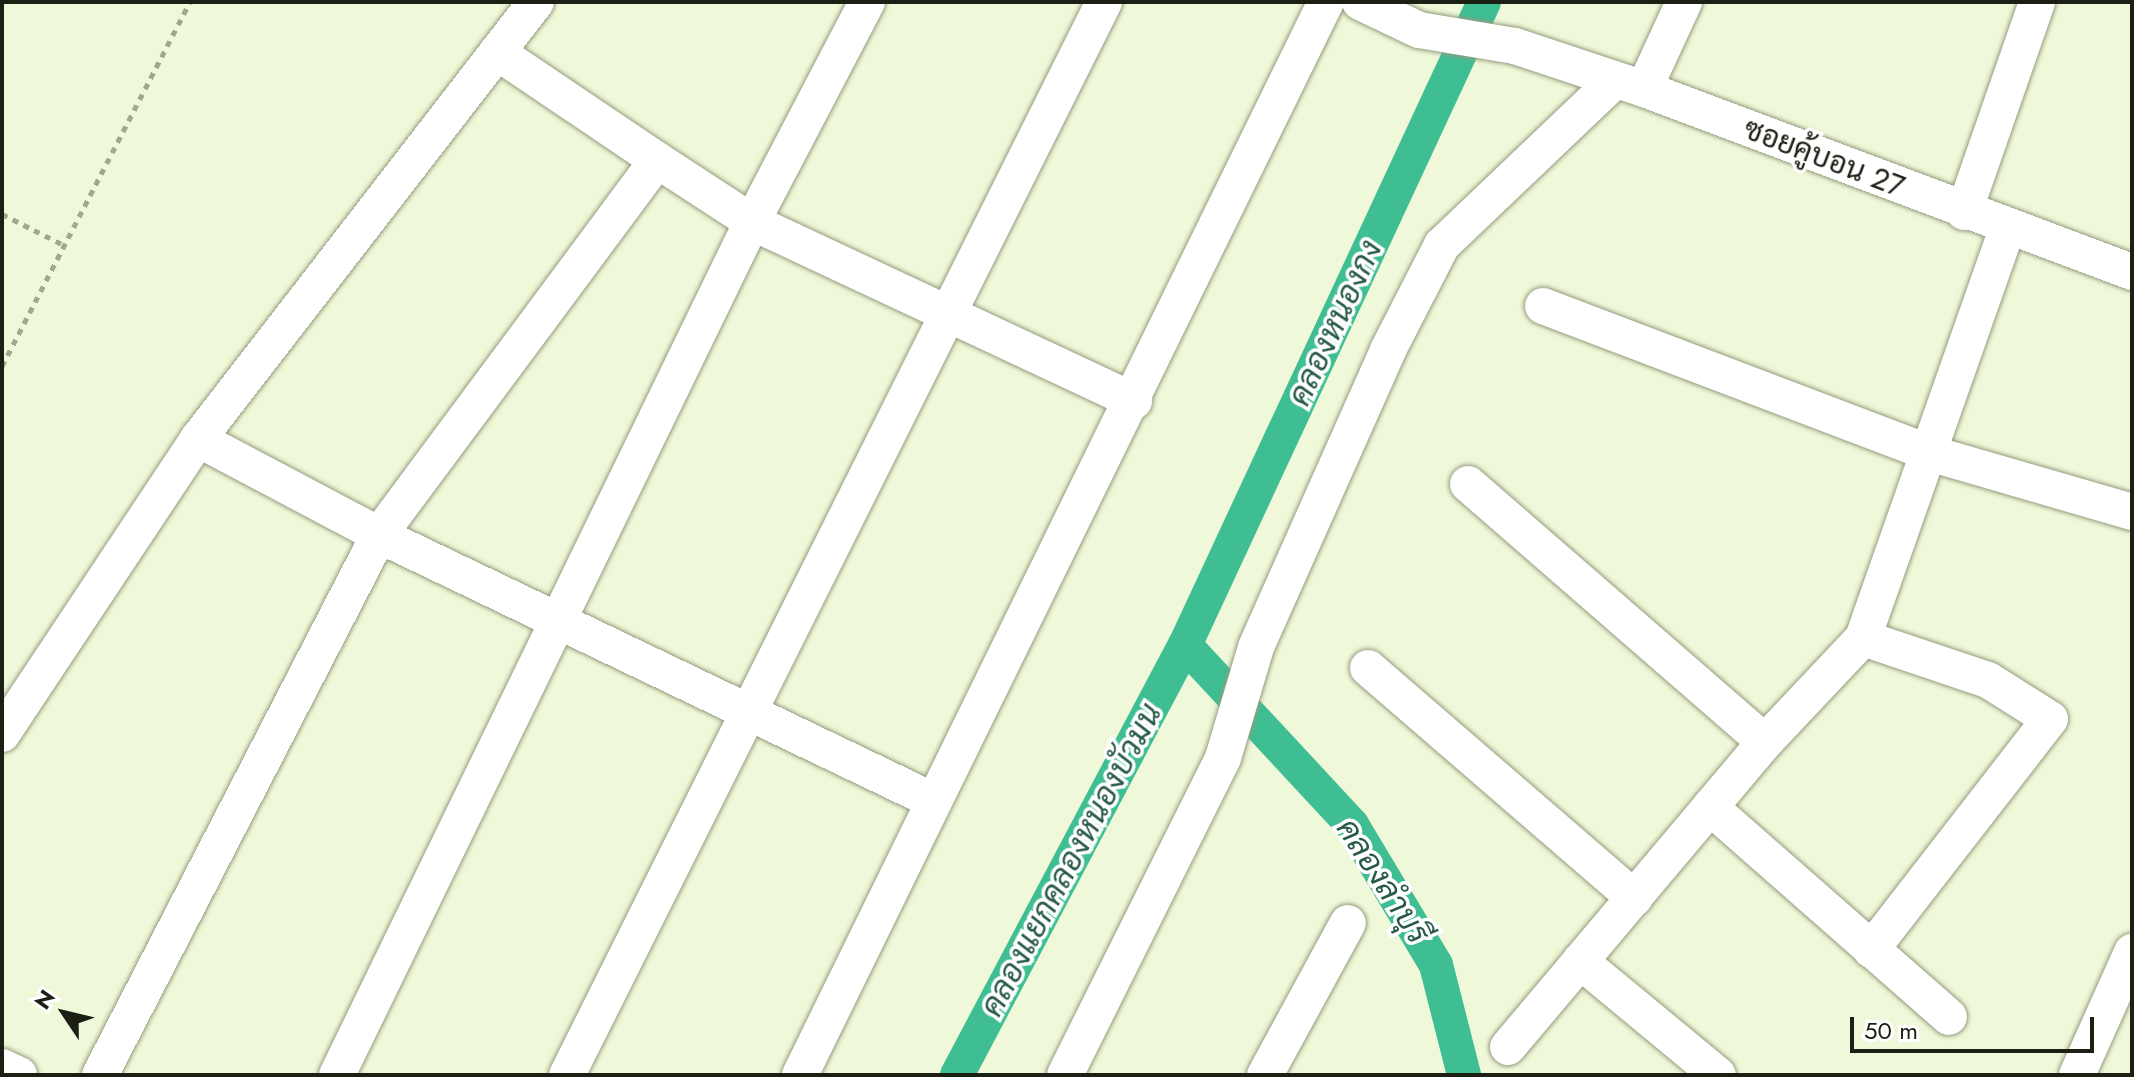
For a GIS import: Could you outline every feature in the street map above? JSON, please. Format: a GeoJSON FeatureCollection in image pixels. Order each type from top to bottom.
{"type":"FeatureCollection","features":[{"type":"Feature","properties":{"kind":"street"},"geometry":{"type":"LineString","coordinates":[[2,734],[198,439],[536,2]]}},
{"type":"Feature","properties":{"kind":"street"},"geometry":{"type":"LineString","coordinates":[[337,1075],[752,222],[867,2]]}},
{"type":"Feature","properties":{"kind":"street"},"geometry":{"type":"LineString","coordinates":[[567,1075],[745,712],[951,313],[1104,2]]}},
{"type":"Feature","properties":{"kind":"street"},"geometry":{"type":"LineString","coordinates":[[800,1075],[1134,401],[1326,2]]}},
{"type":"Feature","properties":{"kind":"street","name":"ซอยคู้บอน 27"},"geometry":{"type":"LineString","coordinates":[[1360,2],[1419,30],[1515,46],[2132,272]]}},
{"type":"Feature","properties":{"kind":"street"},"geometry":{"type":"LineString","coordinates":[[1065,1075],[1223,758],[1256,647],[1388,350],[1442,245],[1629,86],[1684,2]]}},
{"type":"Feature","properties":{"kind":"street"},"geometry":{"type":"LineString","coordinates":[[1964,212],[2037,2]]}},
{"type":"Feature","properties":{"kind":"street"},"geometry":{"type":"LineString","coordinates":[[497,52],[752,222],[1134,401]]}},
{"type":"Feature","properties":{"kind":"street"},"geometry":{"type":"LineString","coordinates":[[100,1075],[379,535],[657,160]]}},
{"type":"Feature","properties":{"kind":"street"},"geometry":{"type":"LineString","coordinates":[[1508,1047],[1765,742],[1863,638],[2007,228]]}},
{"type":"Feature","properties":{"kind":"street"},"geometry":{"type":"LineString","coordinates":[[1543,306],[1929,453],[2132,512]]}},
{"type":"Feature","properties":{"kind":"street"},"geometry":{"type":"LineString","coordinates":[[198,439],[379,535],[934,801]]}},
{"type":"Feature","properties":{"kind":"street"},"geometry":{"type":"LineString","coordinates":[[1468,484],[1765,742]]}},
{"type":"Feature","properties":{"kind":"street"},"geometry":{"type":"LineString","coordinates":[[1863,638],[1988,680],[2050,719],[1871,950]]}},
{"type":"Feature","properties":{"kind":"street"},"geometry":{"type":"LineString","coordinates":[[1368,668],[1634,898]]}},
{"type":"Feature","properties":{"kind":"street"},"geometry":{"type":"LineString","coordinates":[[1710,807],[1949,1017]]}},
{"type":"Feature","properties":{"kind":"street"},"geometry":{"type":"LineString","coordinates":[[1265,1075],[1348,923]]}},
{"type":"Feature","properties":{"kind":"street"},"geometry":{"type":"LineString","coordinates":[[2077,1075],[2131,957]]}},
{"type":"Feature","properties":{"kind":"street"},"geometry":{"type":"LineString","coordinates":[[1580,961],[1718,1075]]}},
{"type":"Feature","properties":{"kind":"street"},"geometry":{"type":"LineString","coordinates":[[2,1067],[19,1075]]}},
{"type":"Feature","properties":{"kind":"path"},"geometry":{"type":"LineString","coordinates":[[2,366],[190,2]]}},
{"type":"Feature","properties":{"kind":"path"},"geometry":{"type":"LineString","coordinates":[[2,214],[64,245]]}},
{"type":"Feature","properties":{"kind":"waterway","name":"คลองหนองกง"},"geometry":{"type":"LineString","coordinates":[[957,1075],[1185,645],[1484,2]]}},
{"type":"Feature","properties":{"kind":"waterway","name":"คลองลำบุรี"},"geometry":{"type":"LineString","coordinates":[[1185,645],[1352,825],[1436,965],[1464,1075]]}},
{"type":"Feature","properties":{"kind":"water label","name":"คลองแยกคลองหนองบัวมน"},"geometry":{"type":"Point","coordinates":[1071,860]}}]}
